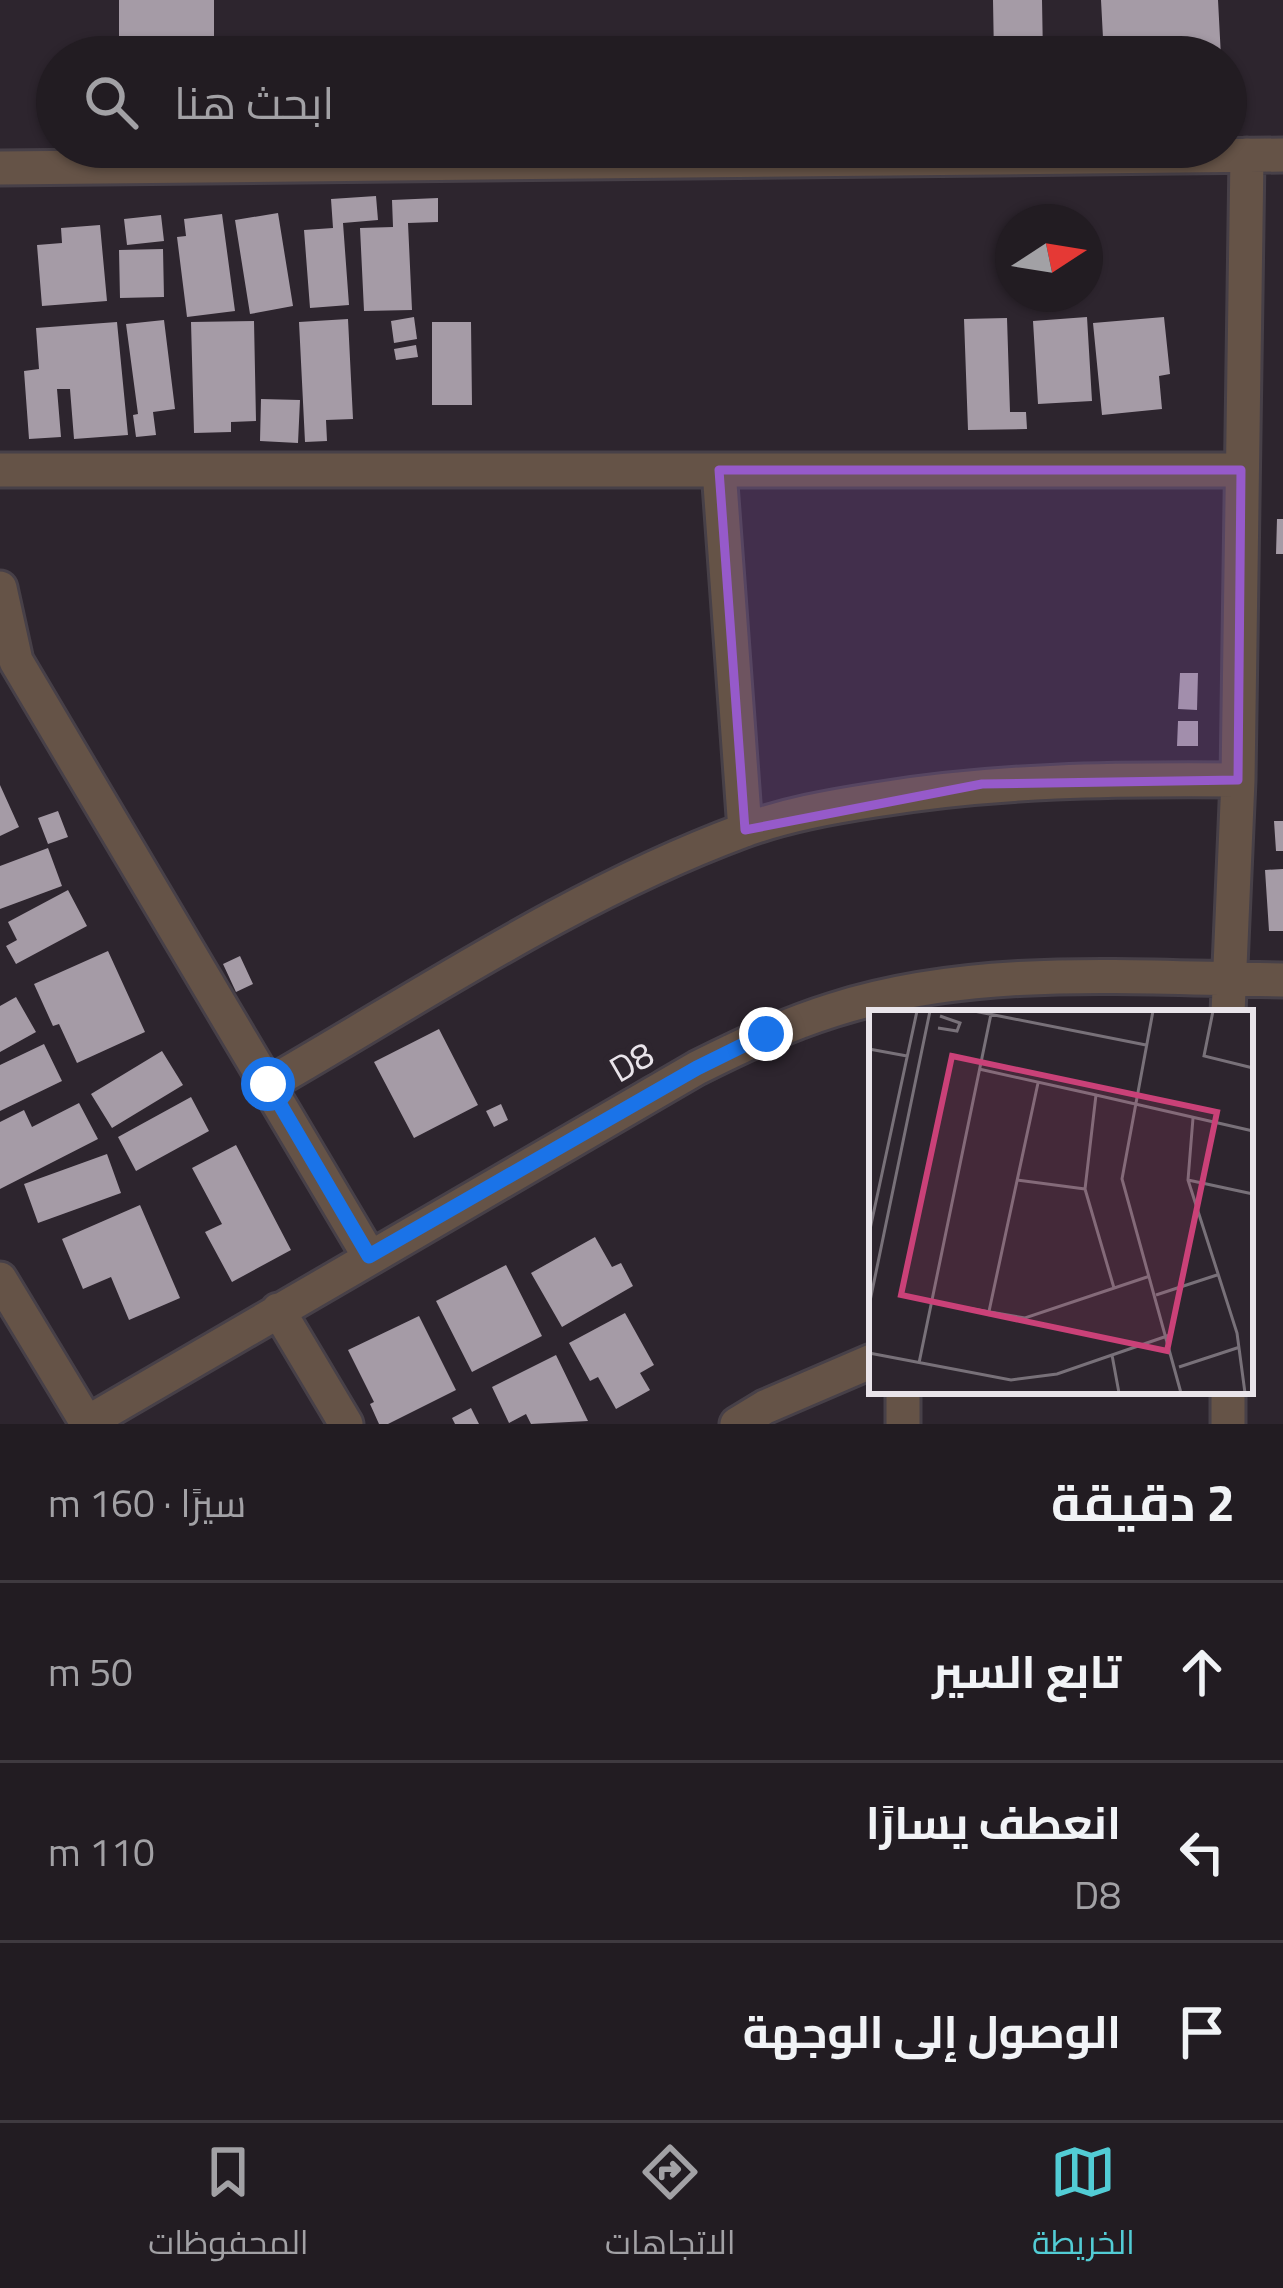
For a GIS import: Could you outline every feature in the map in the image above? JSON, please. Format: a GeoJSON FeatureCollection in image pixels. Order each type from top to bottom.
{"type":"FeatureCollection","features":[{"type":"Feature","properties":{"kind":"street"},"geometry":{"type":"LineString","coordinates":[[1247,154],[1283,154]]}},
{"type":"Feature","properties":{"kind":"street"},"geometry":{"type":"LineString","coordinates":[[0,168],[36,168]]}},
{"type":"Feature","properties":{"kind":"street"},"geometry":{"type":"LineString","coordinates":[[1228,996],[1238,780],[1247,168]]}},
{"type":"Feature","properties":{"kind":"street"},"geometry":{"type":"LineString","coordinates":[[0,470],[1240,470]]}},
{"type":"Feature","properties":{"kind":"street"},"geometry":{"type":"LineString","coordinates":[[719,470],[745,830]]}},
{"type":"Feature","properties":{"kind":"street"},"geometry":{"type":"LineString","coordinates":[[0,588],[16,661],[369,1256]]}},
{"type":"Feature","properties":{"kind":"street"},"geometry":{"type":"LineString","coordinates":[[268,1084],[584,903],[745,830],[818,810],[982,784],[1078,778],[1238,780]]}},
{"type":"Feature","properties":{"kind":"street","name":"D8"},"geometry":{"type":"LineString","coordinates":[[86,1423],[697,1068],[766,1034],[836,1009],[925,988],[1010,980],[1228,996],[1283,980]]}},
{"type":"Feature","properties":{"kind":"street"},"geometry":{"type":"LineString","coordinates":[[0,1279],[86,1423]]}},
{"type":"Feature","properties":{"kind":"street"},"geometry":{"type":"LineString","coordinates":[[278,1310],[346,1424]]}},
{"type":"Feature","properties":{"kind":"street"},"geometry":{"type":"LineString","coordinates":[[737,1424],[869,1362]]}},
{"type":"Feature","properties":{"kind":"highlighted area"},"geometry":{"type":"Polygon","coordinates":[[[719,470],[1241,470],[1238,780],[982,784],[745,830],[719,470]]]}},
{"type":"Feature","properties":{"kind":"building"},"geometry":{"type":"Polygon","coordinates":[[[119,0],[214,0],[214,36],[119,36],[119,0]]]}},
{"type":"Feature","properties":{"kind":"building"},"geometry":{"type":"Polygon","coordinates":[[[993,0],[1042,0],[1043,36],[994,36],[993,0]]]}},
{"type":"Feature","properties":{"kind":"building"},"geometry":{"type":"Polygon","coordinates":[[[1101,0],[1218,0],[1220,36],[1103,36],[1101,0]]]}},
{"type":"Feature","properties":{"kind":"building"},"geometry":{"type":"Polygon","coordinates":[[[376,196],[378,220],[343,223],[349,305],[310,308],[304,230],[333,228],[331,199],[376,196]]]}},
{"type":"Feature","properties":{"kind":"building"},"geometry":{"type":"Polygon","coordinates":[[[438,198],[438,222],[408,223],[412,310],[364,311],[360,228],[393,227],[392,200],[438,198]]]}},
{"type":"Feature","properties":{"kind":"building"},"geometry":{"type":"Polygon","coordinates":[[[278,213],[293,306],[250,314],[235,220],[278,213]]]}},
{"type":"Feature","properties":{"kind":"building"},"geometry":{"type":"Polygon","coordinates":[[[222,214],[235,311],[187,317],[177,237],[186,236],[184,219],[222,214]]]}},
{"type":"Feature","properties":{"kind":"building"},"geometry":{"type":"Polygon","coordinates":[[[161,215],[164,241],[127,245],[124,219],[161,215]]]}},
{"type":"Feature","properties":{"kind":"building"},"geometry":{"type":"Polygon","coordinates":[[[100,225],[107,301],[42,306],[37,245],[62,243],[61,228],[100,225]]]}},
{"type":"Feature","properties":{"kind":"building"},"geometry":{"type":"Polygon","coordinates":[[[163,249],[164,297],[120,298],[119,250],[163,249]]]}},
{"type":"Feature","properties":{"kind":"building"},"geometry":{"type":"Polygon","coordinates":[[[414,317],[417,339],[394,343],[391,321],[414,317]]]}},
{"type":"Feature","properties":{"kind":"building"},"geometry":{"type":"Polygon","coordinates":[[[1087,317],[1092,401],[1038,404],[1033,321],[1087,317]]]}},
{"type":"Feature","properties":{"kind":"building"},"geometry":{"type":"Polygon","coordinates":[[[1164,317],[1170,374],[1159,376],[1162,409],[1102,415],[1093,323],[1164,317]]]}},
{"type":"Feature","properties":{"kind":"building"},"geometry":{"type":"Polygon","coordinates":[[[1007,318],[1010,412],[1026,412],[1027,429],[968,430],[964,319],[1007,318]]]}},
{"type":"Feature","properties":{"kind":"building"},"geometry":{"type":"Polygon","coordinates":[[[348,319],[353,419],[326,420],[327,441],[305,442],[299,322],[348,319]]]}},
{"type":"Feature","properties":{"kind":"building"},"geometry":{"type":"Polygon","coordinates":[[[164,320],[175,409],[153,412],[156,435],[136,437],[133,415],[138,414],[126,324],[164,320]]]}},
{"type":"Feature","properties":{"kind":"building"},"geometry":{"type":"Polygon","coordinates":[[[254,321],[256,421],[231,422],[231,432],[194,433],[191,322],[254,321]]]}},
{"type":"Feature","properties":{"kind":"building"},"geometry":{"type":"Polygon","coordinates":[[[117,322],[128,435],[74,439],[70,389],[57,389],[61,437],[29,439],[24,371],[39,369],[36,328],[117,322]]]}},
{"type":"Feature","properties":{"kind":"building"},"geometry":{"type":"Polygon","coordinates":[[[432,322],[471,322],[472,405],[432,405],[432,322]]]}},
{"type":"Feature","properties":{"kind":"building"},"geometry":{"type":"Polygon","coordinates":[[[416,345],[418,357],[396,360],[394,349],[416,345]]]}},
{"type":"Feature","properties":{"kind":"building"},"geometry":{"type":"Polygon","coordinates":[[[261,399],[300,400],[298,443],[260,441],[261,399]]]}},
{"type":"Feature","properties":{"kind":"building"},"geometry":{"type":"Polygon","coordinates":[[[1277,519],[1283,519],[1283,554],[1276,554],[1277,519]]]}},
{"type":"Feature","properties":{"kind":"building"},"geometry":{"type":"Polygon","coordinates":[[[1180,673],[1198,673],[1197,710],[1178,709],[1180,673]]]}},
{"type":"Feature","properties":{"kind":"building"},"geometry":{"type":"Polygon","coordinates":[[[1178,721],[1198,721],[1198,746],[1177,746],[1178,721]]]}},
{"type":"Feature","properties":{"kind":"building"},"geometry":{"type":"Polygon","coordinates":[[[0,785],[19,827],[0,836],[0,785]]]}},
{"type":"Feature","properties":{"kind":"building"},"geometry":{"type":"Polygon","coordinates":[[[58,811],[68,837],[48,844],[38,818],[58,811]]]}},
{"type":"Feature","properties":{"kind":"building"},"geometry":{"type":"Polygon","coordinates":[[[1274,821],[1283,821],[1283,851],[1276,851],[1274,821]]]}},
{"type":"Feature","properties":{"kind":"building"},"geometry":{"type":"Polygon","coordinates":[[[48,848],[62,886],[0,909],[0,866],[48,848]]]}},
{"type":"Feature","properties":{"kind":"building"},"geometry":{"type":"Polygon","coordinates":[[[1283,869],[1283,931],[1269,931],[1265,870],[1283,869]]]}},
{"type":"Feature","properties":{"kind":"building"},"geometry":{"type":"Polygon","coordinates":[[[68,890],[87,926],[16,964],[6,946],[17,940],[8,922],[68,890]]]}},
{"type":"Feature","properties":{"kind":"building"},"geometry":{"type":"Polygon","coordinates":[[[108,951],[145,1032],[77,1063],[34,984],[108,951]]]}},
{"type":"Feature","properties":{"kind":"building"},"geometry":{"type":"Polygon","coordinates":[[[240,956],[253,984],[236,992],[223,964],[240,956]]]}},
{"type":"Feature","properties":{"kind":"building"},"geometry":{"type":"Polygon","coordinates":[[[16,997],[36,1032],[0,1052],[0,1006],[16,997]]]}},
{"type":"Feature","properties":{"kind":"building"},"geometry":{"type":"Polygon","coordinates":[[[439,1029],[478,1105],[414,1138],[374,1062],[439,1029]]]}},
{"type":"Feature","properties":{"kind":"building"},"geometry":{"type":"Polygon","coordinates":[[[44,1044],[62,1081],[0,1111],[0,1065],[44,1044]]]}},
{"type":"Feature","properties":{"kind":"building"},"geometry":{"type":"Polygon","coordinates":[[[162,1051],[183,1085],[112,1128],[91,1094],[162,1051]]]}},
{"type":"Feature","properties":{"kind":"building"},"geometry":{"type":"Polygon","coordinates":[[[191,1097],[209,1131],[136,1171],[118,1137],[191,1097]]]}},
{"type":"Feature","properties":{"kind":"building"},"geometry":{"type":"Polygon","coordinates":[[[79,1103],[98,1139],[0,1189],[0,1122],[24,1110],[32,1127],[79,1103]]]}},
{"type":"Feature","properties":{"kind":"building"},"geometry":{"type":"Polygon","coordinates":[[[501,1104],[508,1120],[494,1127],[486,1111],[501,1104]]]}},
{"type":"Feature","properties":{"kind":"building"},"geometry":{"type":"Polygon","coordinates":[[[236,1145],[291,1250],[232,1282],[205,1232],[222,1224],[192,1168],[236,1145]]]}},
{"type":"Feature","properties":{"kind":"building"},"geometry":{"type":"Polygon","coordinates":[[[107,1154],[121,1193],[38,1223],[24,1184],[107,1154]]]}},
{"type":"Feature","properties":{"kind":"building"},"geometry":{"type":"Polygon","coordinates":[[[140,1205],[180,1298],[129,1320],[111,1277],[83,1289],[62,1239],[140,1205]]]}},
{"type":"Feature","properties":{"kind":"building"},"geometry":{"type":"Polygon","coordinates":[[[595,1237],[612,1267],[621,1263],[633,1286],[562,1327],[531,1273],[595,1237]]]}},
{"type":"Feature","properties":{"kind":"building"},"geometry":{"type":"Polygon","coordinates":[[[506,1265],[542,1336],[472,1372],[436,1301],[506,1265]]]}},
{"type":"Feature","properties":{"kind":"building"},"geometry":{"type":"Polygon","coordinates":[[[625,1313],[654,1365],[640,1373],[650,1390],[616,1409],[598,1377],[590,1381],[569,1343],[625,1313]]]}},
{"type":"Feature","properties":{"kind":"building"},"geometry":{"type":"Polygon","coordinates":[[[419,1316],[456,1390],[388,1424],[379,1424],[370,1404],[374,1402],[348,1350],[419,1316]]]}},
{"type":"Feature","properties":{"kind":"building"},"geometry":{"type":"Polygon","coordinates":[[[556,1355],[588,1421],[531,1424],[526,1414],[509,1423],[492,1387],[556,1355]]]}},
{"type":"Feature","properties":{"kind":"building"},"geometry":{"type":"Polygon","coordinates":[[[471,1408],[479,1424],[455,1424],[452,1418],[471,1408]]]}},
{"type":"Feature","properties":{"kind":"route"},"geometry":{"type":"LineString","coordinates":[[268,1084],[369,1256],[697,1068],[766,1034]]}}]}
